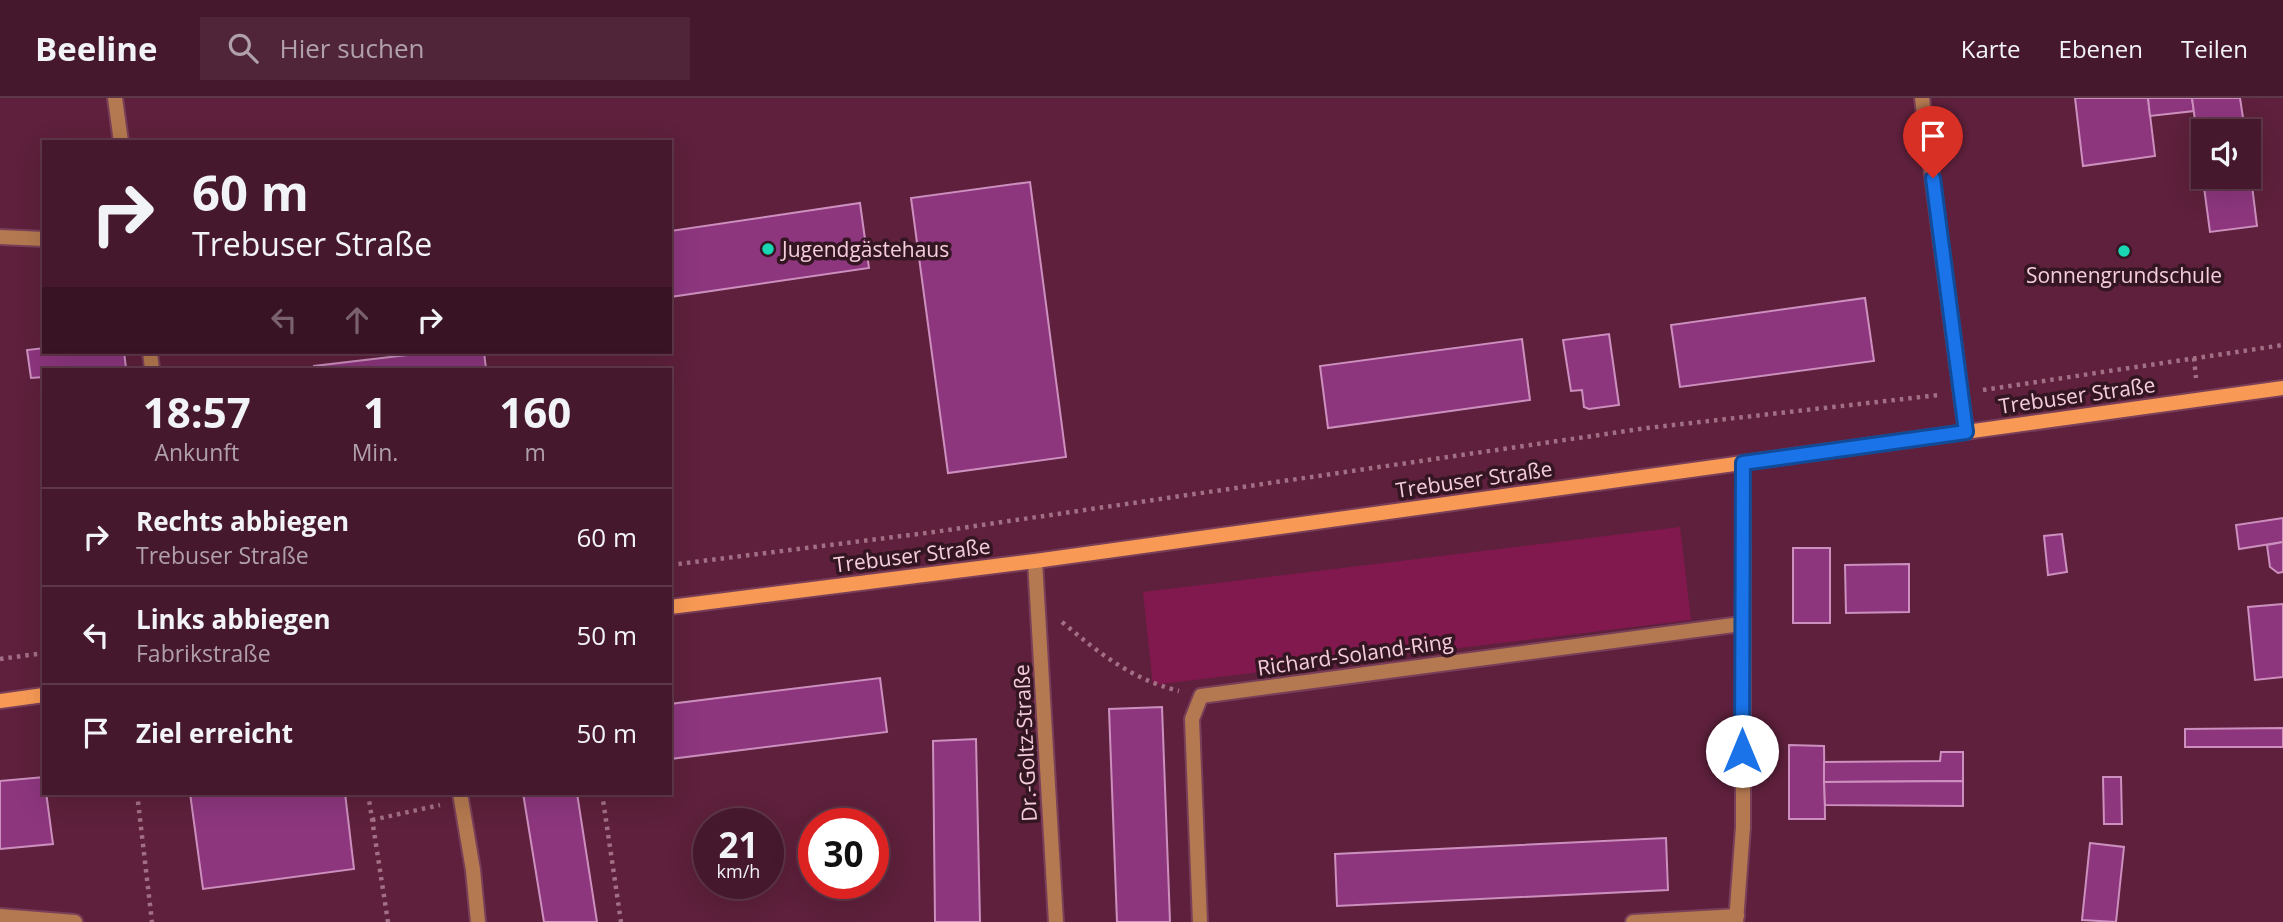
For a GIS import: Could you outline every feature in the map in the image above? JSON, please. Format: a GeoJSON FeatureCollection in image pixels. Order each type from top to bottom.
{"type":"FeatureCollection","features":[{"type":"Feature","properties":{"kind":"street"},"geometry":{"type":"LineString","coordinates":[[116,98],[121,140]]}},
{"type":"Feature","properties":{"kind":"street"},"geometry":{"type":"LineString","coordinates":[[1922,98],[1966,432]]}},
{"type":"Feature","properties":{"kind":"street"},"geometry":{"type":"LineString","coordinates":[[0,237],[42,239]]}},
{"type":"Feature","properties":{"kind":"street","name":"Trebuser Straße"},"geometry":{"type":"LineString","coordinates":[[672,607],[1035,561],[2283,387]]}},
{"type":"Feature","properties":{"kind":"street"},"geometry":{"type":"LineString","coordinates":[[1633,922],[1737,919],[1743,827],[1743,463]]}},
{"type":"Feature","properties":{"kind":"street","name":"Dr.-Goltz-Straße"},"geometry":{"type":"LineString","coordinates":[[1035,561],[1056,922]]}},
{"type":"Feature","properties":{"kind":"street","name":"Richard-Soland-Ring"},"geometry":{"type":"LineString","coordinates":[[1200,696],[1741,624]]}},
{"type":"Feature","properties":{"kind":"street"},"geometry":{"type":"LineString","coordinates":[[0,701],[42,695]]}},
{"type":"Feature","properties":{"kind":"street"},"geometry":{"type":"LineString","coordinates":[[1200,696],[1192,719],[1200,922]]}},
{"type":"Feature","properties":{"kind":"street"},"geometry":{"type":"LineString","coordinates":[[461,796],[474,921]]}},
{"type":"Feature","properties":{"kind":"street"},"geometry":{"type":"LineString","coordinates":[[0,916],[75,922]]}},
{"type":"Feature","properties":{"kind":"path"},"geometry":{"type":"LineString","coordinates":[[672,565],[934,532],[1647,428],[1960,393],[2283,345]]}},
{"type":"Feature","properties":{"kind":"path"},"geometry":{"type":"LineString","coordinates":[[1037,602],[1110,662],[1153,685],[1200,696]]}},
{"type":"Feature","properties":{"kind":"path"},"geometry":{"type":"LineString","coordinates":[[0,659],[42,653]]}},
{"type":"Feature","properties":{"kind":"path"},"geometry":{"type":"LineString","coordinates":[[137,795],[152,922]]}},
{"type":"Feature","properties":{"kind":"path"},"geometry":{"type":"LineString","coordinates":[[368,795],[388,922]]}},
{"type":"Feature","properties":{"kind":"path"},"geometry":{"type":"LineString","coordinates":[[602,795],[621,922]]}},
{"type":"Feature","properties":{"kind":"path"},"geometry":{"type":"LineString","coordinates":[[372,820],[461,796]]}},
{"type":"Feature","properties":{"kind":"shaded area"},"geometry":{"type":"Polygon","coordinates":[[[1680,527],[1691,620],[1153,685],[1143,592],[1680,527]]]}},
{"type":"Feature","properties":{"kind":"building"},"geometry":{"type":"Polygon","coordinates":[[[2075,98],[2148,98],[2155,156],[2083,166],[2075,98]]]}},
{"type":"Feature","properties":{"kind":"building"},"geometry":{"type":"Polygon","coordinates":[[[2148,98],[2192,98],[2194,111],[2150,116],[2148,98]]]}},
{"type":"Feature","properties":{"kind":"building"},"geometry":{"type":"Polygon","coordinates":[[[2192,98],[2240,98],[2243,119],[2195,119],[2192,98]]]}},
{"type":"Feature","properties":{"kind":"building"},"geometry":{"type":"Polygon","coordinates":[[[1030,182],[1066,457],[948,473],[911,198],[1030,182]]]}},
{"type":"Feature","properties":{"kind":"building"},"geometry":{"type":"Polygon","coordinates":[[[2204,189],[2252,189],[2257,226],[2210,232],[2204,189]]]}},
{"type":"Feature","properties":{"kind":"building","name":"Jugendgästehaus"},"geometry":{"type":"Polygon","coordinates":[[[860,203],[869,268],[672,297],[672,231],[860,203]]]}},
{"type":"Feature","properties":{"kind":"building"},"geometry":{"type":"Polygon","coordinates":[[[1865,298],[1874,361],[1680,387],[1671,325],[1865,298]]]}},
{"type":"Feature","properties":{"kind":"building"},"geometry":{"type":"Polygon","coordinates":[[[1609,334],[1619,405],[1589,409],[1584,407],[1582,390],[1571,391],[1563,340],[1609,334]]]}},
{"type":"Feature","properties":{"kind":"building"},"geometry":{"type":"Polygon","coordinates":[[[1522,339],[1530,400],[1328,428],[1320,366],[1522,339]]]}},
{"type":"Feature","properties":{"kind":"building"},"geometry":{"type":"Polygon","coordinates":[[[42,348],[42,354],[124,354],[126,368],[42,368],[42,377],[31,378],[27,350],[42,348]]]}},
{"type":"Feature","properties":{"kind":"building"},"geometry":{"type":"Polygon","coordinates":[[[416,354],[484,354],[486,368],[314,368],[416,354]]]}},
{"type":"Feature","properties":{"kind":"building"},"geometry":{"type":"Polygon","coordinates":[[[2283,518],[2283,542],[2239,549],[2236,525],[2283,518]]]}},
{"type":"Feature","properties":{"kind":"building"},"geometry":{"type":"Polygon","coordinates":[[[2062,534],[2067,572],[2048,575],[2044,536],[2062,534]]]}},
{"type":"Feature","properties":{"kind":"building"},"geometry":{"type":"Polygon","coordinates":[[[2283,542],[2283,572],[2278,573],[2270,567],[2267,545],[2283,542]]]}},
{"type":"Feature","properties":{"kind":"building"},"geometry":{"type":"Polygon","coordinates":[[[1793,548],[1830,548],[1830,623],[1793,623],[1793,548]]]}},
{"type":"Feature","properties":{"kind":"building"},"geometry":{"type":"Polygon","coordinates":[[[1909,564],[1909,612],[1846,613],[1845,565],[1909,564]]]}},
{"type":"Feature","properties":{"kind":"building"},"geometry":{"type":"Polygon","coordinates":[[[2283,604],[2283,677],[2255,680],[2248,607],[2283,604]]]}},
{"type":"Feature","properties":{"kind":"building"},"geometry":{"type":"Polygon","coordinates":[[[880,678],[887,732],[672,759],[672,704],[880,678]]]}},
{"type":"Feature","properties":{"kind":"building"},"geometry":{"type":"Polygon","coordinates":[[[1162,707],[1170,922],[1117,922],[1109,709],[1162,707]]]}},
{"type":"Feature","properties":{"kind":"building"},"geometry":{"type":"Polygon","coordinates":[[[2283,728],[2283,747],[2185,747],[2185,729],[2283,728]]]}},
{"type":"Feature","properties":{"kind":"building"},"geometry":{"type":"Polygon","coordinates":[[[976,739],[980,922],[935,922],[933,741],[976,739]]]}},
{"type":"Feature","properties":{"kind":"building"},"geometry":{"type":"Polygon","coordinates":[[[1789,745],[1824,746],[1825,819],[1789,819],[1789,745]]]}},
{"type":"Feature","properties":{"kind":"building"},"geometry":{"type":"Polygon","coordinates":[[[1941,752],[1963,752],[1963,781],[1824,782],[1824,762],[1940,761],[1941,752]]]}},
{"type":"Feature","properties":{"kind":"building"},"geometry":{"type":"Polygon","coordinates":[[[42,777],[42,795],[46,795],[53,844],[0,849],[0,781],[42,777]]]}},
{"type":"Feature","properties":{"kind":"building"},"geometry":{"type":"Polygon","coordinates":[[[2103,777],[2121,777],[2122,824],[2104,824],[2103,777]]]}},
{"type":"Feature","properties":{"kind":"building"},"geometry":{"type":"Polygon","coordinates":[[[1963,781],[1963,806],[1825,805],[1824,782],[1963,781]]]}},
{"type":"Feature","properties":{"kind":"building"},"geometry":{"type":"Polygon","coordinates":[[[190,795],[345,795],[354,869],[203,889],[190,795]]]}},
{"type":"Feature","properties":{"kind":"building"},"geometry":{"type":"Polygon","coordinates":[[[523,795],[577,795],[597,922],[544,922],[523,795]]]}},
{"type":"Feature","properties":{"kind":"building"},"geometry":{"type":"Polygon","coordinates":[[[1666,838],[1668,890],[1337,906],[1335,854],[1666,838]]]}},
{"type":"Feature","properties":{"kind":"building"},"geometry":{"type":"Polygon","coordinates":[[[2090,843],[2124,847],[2116,922],[2082,920],[2090,843]]]}},
{"type":"Feature","properties":{"kind":"place","name":"Jugendgästehaus"},"geometry":{"type":"Point","coordinates":[768,249]}},
{"type":"Feature","properties":{"kind":"place","name":"Sonnengrundschule"},"geometry":{"type":"Point","coordinates":[2124,251]}},
{"type":"Feature","properties":{"kind":"route"},"geometry":{"type":"LineString","coordinates":[[1742,751],[1743,463],[1966,432],[1933,178]]}}]}
